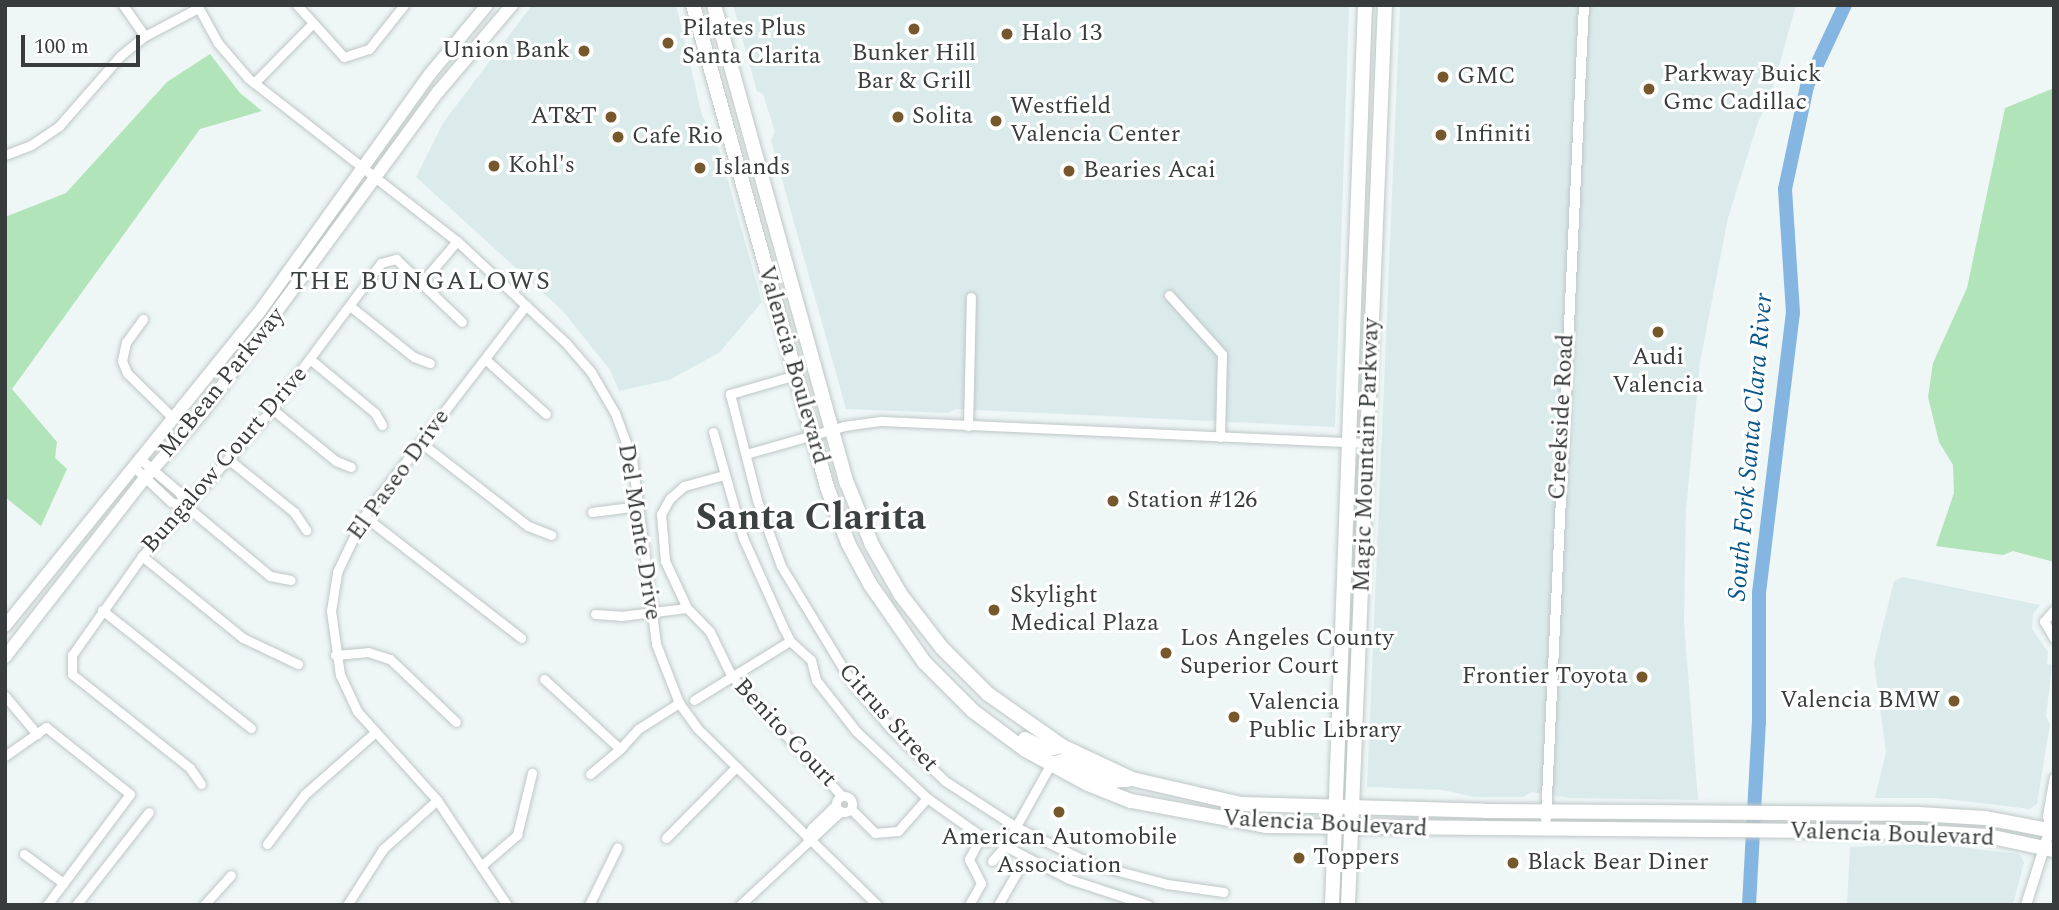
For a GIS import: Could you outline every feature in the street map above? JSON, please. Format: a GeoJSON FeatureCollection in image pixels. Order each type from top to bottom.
{"type":"FeatureCollection","features":[{"type":"Feature","properties":{"kind":"main road","name":"McBean Parkway"},"geometry":{"type":"LineString","coordinates":[[5,626],[258,314],[365,168],[429,74],[487,5]]}},
{"type":"Feature","properties":{"kind":"main road","name":"McBean Parkway"},"geometry":{"type":"LineString","coordinates":[[5,657],[149,473],[202,413],[438,92],[512,5]]}},
{"type":"Feature","properties":{"kind":"main road","name":"Valencia Boulevard"},"geometry":{"type":"LineString","coordinates":[[693,5],[813,435],[846,537],[906,641],[952,691],[1004,735],[1049,765],[1131,801],[1170,812],[1266,826],[1782,830],[1988,836],[2048,848]]}},
{"type":"Feature","properties":{"kind":"main road","name":"Valencia Boulevard"},"geometry":{"type":"LineString","coordinates":[[714,5],[831,430],[859,516],[901,596],[974,681],[1062,746],[1132,779],[1241,804],[1338,808],[1785,812],[1985,818],[2052,829]]}},
{"type":"Feature","properties":{"kind":"main road","name":"Magic Mountain Parkway"},"geometry":{"type":"LineString","coordinates":[[1332,905],[1338,808],[1365,5]]}},
{"type":"Feature","properties":{"kind":"main road","name":"Magic Mountain Parkway"},"geometry":{"type":"LineString","coordinates":[[1348,905],[1385,5]]}},
{"type":"Feature","properties":{"kind":"main road"},"geometry":{"type":"LineString","coordinates":[[1364,54],[1372,86],[1372,138],[1380,144]]}},
{"type":"Feature","properties":{"kind":"main road"},"geometry":{"type":"LineString","coordinates":[[846,537],[860,550],[887,598],[901,596]]}},
{"type":"Feature","properties":{"kind":"main road"},"geometry":{"type":"LineString","coordinates":[[1004,735],[1020,736],[1046,750],[1062,746]]}},
{"type":"Feature","properties":{"kind":"main road"},"geometry":{"type":"LineString","coordinates":[[1049,765],[1063,761],[1110,781],[1132,779]]}},
{"type":"Feature","properties":{"kind":"street"},"geometry":{"type":"LineString","coordinates":[[123,5],[145,36]]}},
{"type":"Feature","properties":{"kind":"street"},"geometry":{"type":"LineString","coordinates":[[297,5],[336,53],[352,57],[369,49],[404,5]]}},
{"type":"Feature","properties":{"kind":"street","name":"Creekside Road"},"geometry":{"type":"LineString","coordinates":[[1545,829],[1584,5]]}},
{"type":"Feature","properties":{"kind":"street"},"geometry":{"type":"LineString","coordinates":[[5,155],[31,145],[59,126],[120,56],[145,36],[197,6]]}},
{"type":"Feature","properties":{"kind":"street","name":"Del Monte Drive"},"geometry":{"type":"LineString","coordinates":[[197,6],[218,43],[254,83],[457,241],[566,343],[606,396],[630,451],[661,664],[679,703],[736,767],[877,905]]}},
{"type":"Feature","properties":{"kind":"street"},"geometry":{"type":"LineString","coordinates":[[254,83],[312,24]]}},
{"type":"Feature","properties":{"kind":"street"},"geometry":{"type":"LineString","coordinates":[[457,241],[423,281],[462,322]]}},
{"type":"Feature","properties":{"kind":"street","name":"Bungalow Court Drive"},"geometry":{"type":"LineString","coordinates":[[201,784],[190,768],[72,674],[69,667],[102,610],[142,556],[272,409],[389,258],[396,259],[423,281]]}},
{"type":"Feature","properties":{"kind":"street"},"geometry":{"type":"LineString","coordinates":[[1169,295],[1223,354],[1220,437]]}},
{"type":"Feature","properties":{"kind":"street"},"geometry":{"type":"LineString","coordinates":[[968,426],[971,297]]}},
{"type":"Feature","properties":{"kind":"street","name":"El Paseo Drive"},"geometry":{"type":"LineString","coordinates":[[507,905],[437,800],[373,734],[348,695],[335,655],[333,592],[346,547],[364,516],[526,305]]}},
{"type":"Feature","properties":{"kind":"street"},"geometry":{"type":"LineString","coordinates":[[351,306],[414,357],[430,363]]}},
{"type":"Feature","properties":{"kind":"street"},"geometry":{"type":"LineString","coordinates":[[143,318],[126,342],[122,361],[127,373],[173,418]]}},
{"type":"Feature","properties":{"kind":"street"},"geometry":{"type":"LineString","coordinates":[[485,359],[546,414]]}},
{"type":"Feature","properties":{"kind":"street"},"geometry":{"type":"LineString","coordinates":[[312,360],[375,413],[382,425]]}},
{"type":"Feature","properties":{"kind":"street","name":"Citrus Street"},"geometry":{"type":"LineString","coordinates":[[796,375],[730,394],[781,566],[847,677],[891,729],[945,781],[1016,827],[1092,864],[1167,884],[1223,892]]}},
{"type":"Feature","properties":{"kind":"street"},"geometry":{"type":"LineString","coordinates":[[272,409],[336,461],[351,467]]}},
{"type":"Feature","properties":{"kind":"street"},"geometry":{"type":"LineString","coordinates":[[746,454],[831,430],[873,422],[1367,443]]}},
{"type":"Feature","properties":{"kind":"street"},"geometry":{"type":"LineString","coordinates":[[713,432],[743,538],[790,641],[811,660],[816,680],[856,731],[927,798],[984,838],[969,859],[981,883],[969,905]]}},
{"type":"Feature","properties":{"kind":"street"},"geometry":{"type":"LineString","coordinates":[[420,442],[528,526],[551,536]]}},
{"type":"Feature","properties":{"kind":"street"},"geometry":{"type":"LineString","coordinates":[[228,459],[294,512],[306,530]]}},
{"type":"Feature","properties":{"kind":"street"},"geometry":{"type":"LineString","coordinates":[[136,462],[149,473],[171,502],[186,506],[270,576],[291,580]]}},
{"type":"Feature","properties":{"kind":"street","name":"Benito Court"},"geometry":{"type":"LineString","coordinates":[[724,475],[684,486],[661,514],[665,561],[687,608],[709,632],[732,677],[842,796],[851,799],[851,809],[875,832],[898,831],[927,798]]}},
{"type":"Feature","properties":{"kind":"street"},"geometry":{"type":"LineString","coordinates":[[592,512],[639,506]]}},
{"type":"Feature","properties":{"kind":"street"},"geometry":{"type":"LineString","coordinates":[[364,516],[521,638]]}},
{"type":"Feature","properties":{"kind":"street"},"geometry":{"type":"LineString","coordinates":[[142,556],[243,638],[298,664]]}},
{"type":"Feature","properties":{"kind":"street"},"geometry":{"type":"LineString","coordinates":[[595,614],[652,614],[687,608]]}},
{"type":"Feature","properties":{"kind":"street"},"geometry":{"type":"LineString","coordinates":[[102,610],[251,728]]}},
{"type":"Feature","properties":{"kind":"street"},"geometry":{"type":"LineString","coordinates":[[2054,610],[2044,621],[2054,638]]}},
{"type":"Feature","properties":{"kind":"street"},"geometry":{"type":"LineString","coordinates":[[695,700],[790,641]]}},
{"type":"Feature","properties":{"kind":"street"},"geometry":{"type":"LineString","coordinates":[[335,655],[368,652],[390,659],[456,722]]}},
{"type":"Feature","properties":{"kind":"street"},"geometry":{"type":"LineString","coordinates":[[544,679],[620,749]]}},
{"type":"Feature","properties":{"kind":"street"},"geometry":{"type":"LineString","coordinates":[[5,696],[37,734]]}},
{"type":"Feature","properties":{"kind":"street"},"geometry":{"type":"LineString","coordinates":[[590,774],[620,749],[638,729],[679,703]]}},
{"type":"Feature","properties":{"kind":"street"},"geometry":{"type":"LineString","coordinates":[[5,756],[46,727],[131,794],[47,905]]}},
{"type":"Feature","properties":{"kind":"street"},"geometry":{"type":"LineString","coordinates":[[267,844],[312,787],[373,734]]}},
{"type":"Feature","properties":{"kind":"street"},"geometry":{"type":"LineString","coordinates":[[992,861],[1005,846],[1049,765]]}},
{"type":"Feature","properties":{"kind":"street"},"geometry":{"type":"LineString","coordinates":[[666,838],[736,767]]}},
{"type":"Feature","properties":{"kind":"street"},"geometry":{"type":"LineString","coordinates":[[481,866],[517,835],[532,773]]}},
{"type":"Feature","properties":{"kind":"street"},"geometry":{"type":"LineString","coordinates":[[2026,905],[2048,848],[2052,829],[2047,816],[2054,778]]}},
{"type":"Feature","properties":{"kind":"street"},"geometry":{"type":"LineString","coordinates":[[740,905],[838,808],[842,796]]}},
{"type":"Feature","properties":{"kind":"street"},"geometry":{"type":"LineString","coordinates":[[346,905],[383,849],[437,800]]}},
{"type":"Feature","properties":{"kind":"street"},"geometry":{"type":"LineString","coordinates":[[838,808],[851,809]]}},
{"type":"Feature","properties":{"kind":"street"},"geometry":{"type":"LineString","coordinates":[[76,905],[149,813]]}},
{"type":"Feature","properties":{"kind":"street"},"geometry":{"type":"LineString","coordinates":[[1005,846],[1069,879],[1148,905]]}},
{"type":"Feature","properties":{"kind":"street"},"geometry":{"type":"LineString","coordinates":[[589,905],[617,848]]}},
{"type":"Feature","properties":{"kind":"street"},"geometry":{"type":"LineString","coordinates":[[24,854],[63,883]]}},
{"type":"Feature","properties":{"kind":"street"},"geometry":{"type":"LineString","coordinates":[[998,905],[1025,858]]}},
{"type":"Feature","properties":{"kind":"street"},"geometry":{"type":"LineString","coordinates":[[204,905],[231,875]]}},
{"type":"Feature","properties":{"kind":"shaded area"},"geometry":{"type":"Polygon","coordinates":[[[532,5],[676,5],[702,115],[719,149],[762,302],[719,353],[669,380],[619,391],[610,370],[563,311],[416,177],[443,123],[532,5]]]}},
{"type":"Feature","properties":{"kind":"shaded area"},"geometry":{"type":"Polygon","coordinates":[[[733,5],[1349,5],[1335,427],[956,409],[948,413],[846,409],[771,140],[775,132],[763,94],[757,91],[733,5]]]}},
{"type":"Feature","properties":{"kind":"shaded area"},"geometry":{"type":"Polygon","coordinates":[[[1400,5],[1796,5],[1770,98],[1758,122],[1728,218],[1700,362],[1686,510],[1684,623],[1698,800],[1569,798],[1531,792],[1523,797],[1474,797],[1443,790],[1367,787],[1400,5]]]}},
{"type":"Feature","properties":{"kind":"shaded area"},"geometry":{"type":"Polygon","coordinates":[[[1903,577],[2040,605],[2033,614],[2032,629],[2048,652],[2047,664],[2052,665],[2046,717],[2050,724],[2037,804],[2030,809],[1938,798],[1875,798],[1886,752],[1874,662],[1894,581],[1903,577]]]}},
{"type":"Feature","properties":{"kind":"shaded area"},"geometry":{"type":"Polygon","coordinates":[[[1934,844],[2019,854],[2024,862],[2013,905],[1847,905],[1850,847],[1934,844]]]}},
{"type":"Feature","properties":{"kind":"green space"},"geometry":{"type":"Polygon","coordinates":[[[210,54],[240,93],[262,111],[200,129],[12,389],[57,442],[55,458],[67,469],[41,526],[5,497],[5,217],[66,193],[167,82],[210,54]]]}},
{"type":"Feature","properties":{"kind":"green space"},"geometry":{"type":"Polygon","coordinates":[[[2054,88],[2054,562],[2013,551],[2003,555],[1936,546],[1954,493],[1953,465],[1939,442],[1928,397],[1933,363],[1967,288],[2005,108],[2054,88]]]}},
{"type":"Feature","properties":{"kind":"waterway","name":"South Fork Santa Clara River"},"geometry":{"type":"LineString","coordinates":[[1749,905],[1759,722],[1759,593],[1793,313],[1785,189],[1807,86],[1845,5]]}},
{"type":"Feature","properties":{"kind":"place","name":"Bunker Hill Bar & Grill"},"geometry":{"type":"Point","coordinates":[914,29]}},
{"type":"Feature","properties":{"kind":"place","name":"Halo 13"},"geometry":{"type":"Point","coordinates":[1007,34]}},
{"type":"Feature","properties":{"kind":"place","name":"Pilates Plus Santa Clarita"},"geometry":{"type":"Point","coordinates":[668,43]}},
{"type":"Feature","properties":{"kind":"place","name":"Union Bank"},"geometry":{"type":"Point","coordinates":[584,51]}},
{"type":"Feature","properties":{"kind":"place","name":"GMC"},"geometry":{"type":"Point","coordinates":[1443,77]}},
{"type":"Feature","properties":{"kind":"place","name":"Parkway Buick Gmc Cadillac"},"geometry":{"type":"Point","coordinates":[1649,89]}},
{"type":"Feature","properties":{"kind":"place","name":"AT&T"},"geometry":{"type":"Point","coordinates":[611,117]}},
{"type":"Feature","properties":{"kind":"place","name":"Solita"},"geometry":{"type":"Point","coordinates":[898,117]}},
{"type":"Feature","properties":{"kind":"place","name":"Westfield Valencia Center"},"geometry":{"type":"Point","coordinates":[996,121]}},
{"type":"Feature","properties":{"kind":"place","name":"Infiniti"},"geometry":{"type":"Point","coordinates":[1441,135]}},
{"type":"Feature","properties":{"kind":"place","name":"Cafe Rio"},"geometry":{"type":"Point","coordinates":[618,137]}},
{"type":"Feature","properties":{"kind":"place","name":"Kohl's"},"geometry":{"type":"Point","coordinates":[494,166]}},
{"type":"Feature","properties":{"kind":"place","name":"Islands"},"geometry":{"type":"Point","coordinates":[700,168]}},
{"type":"Feature","properties":{"kind":"place","name":"Bearies Acai"},"geometry":{"type":"Point","coordinates":[1069,171]}},
{"type":"Feature","properties":{"kind":"place","name":"Audi Valencia"},"geometry":{"type":"Point","coordinates":[1658,332]}},
{"type":"Feature","properties":{"kind":"place","name":"Station #126"},"geometry":{"type":"Point","coordinates":[1113,501]}},
{"type":"Feature","properties":{"kind":"place","name":"Skylight Medical Plaza"},"geometry":{"type":"Point","coordinates":[994,610]}},
{"type":"Feature","properties":{"kind":"place","name":"Los Angeles County Superior Court"},"geometry":{"type":"Point","coordinates":[1166,653]}},
{"type":"Feature","properties":{"kind":"place","name":"Frontier Toyota"},"geometry":{"type":"Point","coordinates":[1642,677]}},
{"type":"Feature","properties":{"kind":"place","name":"Valencia BMW"},"geometry":{"type":"Point","coordinates":[1954,701]}},
{"type":"Feature","properties":{"kind":"place","name":"Valencia Public Library"},"geometry":{"type":"Point","coordinates":[1234,717]}},
{"type":"Feature","properties":{"kind":"place","name":"American Automobile Association"},"geometry":{"type":"Point","coordinates":[1059,812]}},
{"type":"Feature","properties":{"kind":"place","name":"Toppers"},"geometry":{"type":"Point","coordinates":[1299,858]}},
{"type":"Feature","properties":{"kind":"place","name":"Black Bear Diner"},"geometry":{"type":"Point","coordinates":[1513,863]}},
{"type":"Feature","properties":{"kind":"district","name":"THE BUNGALOWS"},"geometry":{"type":"Point","coordinates":[421,282]}},
{"type":"Feature","properties":{"kind":"district","name":"Santa Clarita"},"geometry":{"type":"Point","coordinates":[811,519]}}]}
